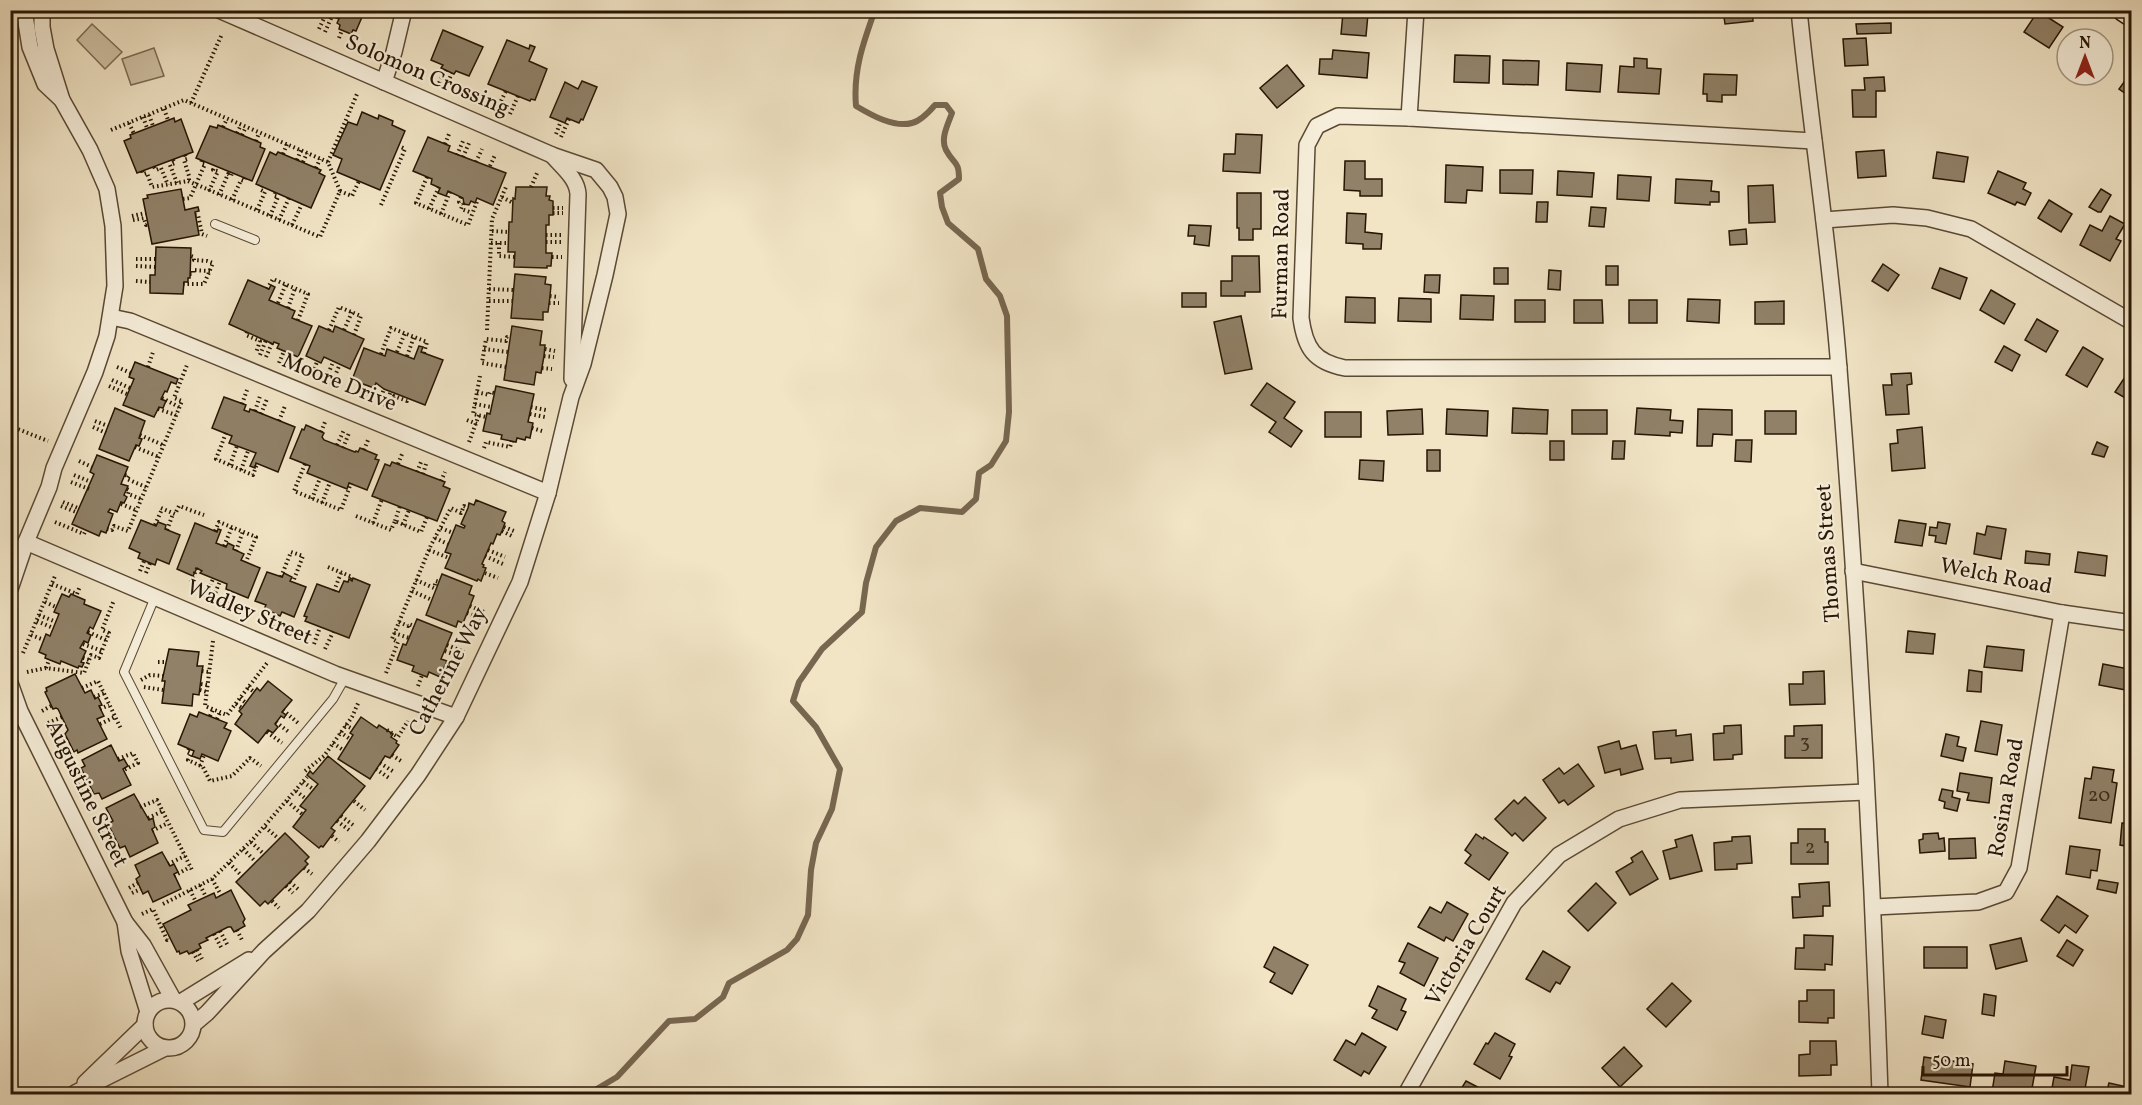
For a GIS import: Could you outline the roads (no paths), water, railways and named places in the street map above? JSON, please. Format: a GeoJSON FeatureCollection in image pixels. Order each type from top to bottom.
{"type":"FeatureCollection","features":[{"type":"Feature","properties":{"kind":"main road"},"geometry":{"type":"LineString","coordinates":[[2123,10],[2132,16]]}},
{"type":"Feature","properties":{"kind":"street"},"geometry":{"type":"LineString","coordinates":[[24,10],[30,47],[45,84],[62,100]]}},
{"type":"Feature","properties":{"kind":"street"},"geometry":{"type":"LineString","coordinates":[[10,589],[54,468],[95,372],[111,317],[115,286],[113,226],[107,189],[90,150],[62,100],[46,49],[42,10]]}},
{"type":"Feature","properties":{"kind":"street","name":"Solomon Crossing"},"geometry":{"type":"LineString","coordinates":[[219,10],[552,155]]}},
{"type":"Feature","properties":{"kind":"street"},"geometry":{"type":"LineString","coordinates":[[384,82],[404,10]]}},
{"type":"Feature","properties":{"kind":"street"},"geometry":{"type":"LineString","coordinates":[[1409,118],[1416,10]]}},
{"type":"Feature","properties":{"kind":"street","name":"Thomas Street"},"geometry":{"type":"LineString","coordinates":[[1799,10],[1839,367],[1874,907],[1880,1095]]}},
{"type":"Feature","properties":{"kind":"street","name":"Furman Road"},"geometry":{"type":"LineString","coordinates":[[1814,141],[1338,116],[1317,126],[1307,145],[1302,326],[1308,348],[1330,365],[1345,368],[1839,367]]}},
{"type":"Feature","properties":{"kind":"street","name":"Catherine Way"},"geometry":{"type":"LineString","coordinates":[[552,155],[578,185],[571,397]]}},
{"type":"Feature","properties":{"kind":"street","name":"Catherine Way"},"geometry":{"type":"LineString","coordinates":[[194,1024],[264,951],[308,911],[368,841],[418,774],[456,717],[520,582],[548,493],[571,397],[586,353],[618,214],[615,197],[610,187],[596,170],[552,155]]}},
{"type":"Feature","properties":{"kind":"street"},"geometry":{"type":"LineString","coordinates":[[1824,220],[1893,215],[1927,218],[1971,229],[2132,322]]}},
{"type":"Feature","properties":{"kind":"street","name":"Moore Drive"},"geometry":{"type":"LineString","coordinates":[[111,317],[130,321],[548,493]]}},
{"type":"Feature","properties":{"kind":"street","name":"Wadley Street"},"geometry":{"type":"LineString","coordinates":[[26,542],[345,678],[456,717]]}},
{"type":"Feature","properties":{"kind":"street","name":"Welch Road"},"geometry":{"type":"LineString","coordinates":[[1852,571],[2062,613],[2132,623]]}},
{"type":"Feature","properties":{"kind":"street","name":"Rosina Road"},"geometry":{"type":"LineString","coordinates":[[1874,907],[1978,902],[2006,892],[2019,868],[2062,613]]}},
{"type":"Feature","properties":{"kind":"street","name":"Augustine Street"},"geometry":{"type":"LineString","coordinates":[[10,683],[25,721],[125,922],[143,945],[177,1001]]}},
{"type":"Feature","properties":{"kind":"street","name":"Victoria Court"},"geometry":{"type":"LineString","coordinates":[[1406,1095],[1514,903],[1559,855],[1618,819],[1680,800],[1866,792]]}},
{"type":"Feature","properties":{"kind":"street","name":"Augustine Street"},"geometry":{"type":"LineString","coordinates":[[125,922],[129,951],[146,1018]]}},
{"type":"Feature","properties":{"kind":"street","name":"Catherine Way"},"geometry":{"type":"LineString","coordinates":[[177,1001],[264,951]]}},
{"type":"Feature","properties":{"kind":"street"},"geometry":{"type":"LineString","coordinates":[[74,1094],[146,1018],[156,1003],[163,1000],[177,1001],[190,1010],[194,1024],[193,1033],[184,1044],[176,1048],[165,1048],[153,1043],[147,1035],[146,1018]]}},
{"type":"Feature","properties":{"kind":"street"},"geometry":{"type":"LineString","coordinates":[[74,1094],[165,1048]]}},
{"type":"Feature","properties":{"kind":"lane"},"geometry":{"type":"LineString","coordinates":[[215,224],[255,240]]}},
{"type":"Feature","properties":{"kind":"lane"},"geometry":{"type":"LineString","coordinates":[[155,597],[124,672],[204,830],[223,832],[333,699],[345,678]]}},
{"type":"Feature","properties":{"kind":"waterway"},"geometry":{"type":"LineString","coordinates":[[592,1094],[617,1077],[669,1021],[695,1019],[723,997],[729,983],[787,950],[797,939],[808,915],[811,870],[816,843],[832,809],[840,769],[816,727],[793,701],[799,682],[822,649],[862,612],[866,583],[876,547],[896,521],[920,508],[962,512],[976,499],[979,473],[991,465],[1006,441],[1009,412],[1007,316],[1000,296],[986,279],[978,249],[948,223],[942,207],[940,193],[959,179],[957,165],[944,146],[945,132],[952,113],[946,105],[935,105],[919,120],[898,124],[876,117],[856,106],[858,69],[875,10]]}}]}
